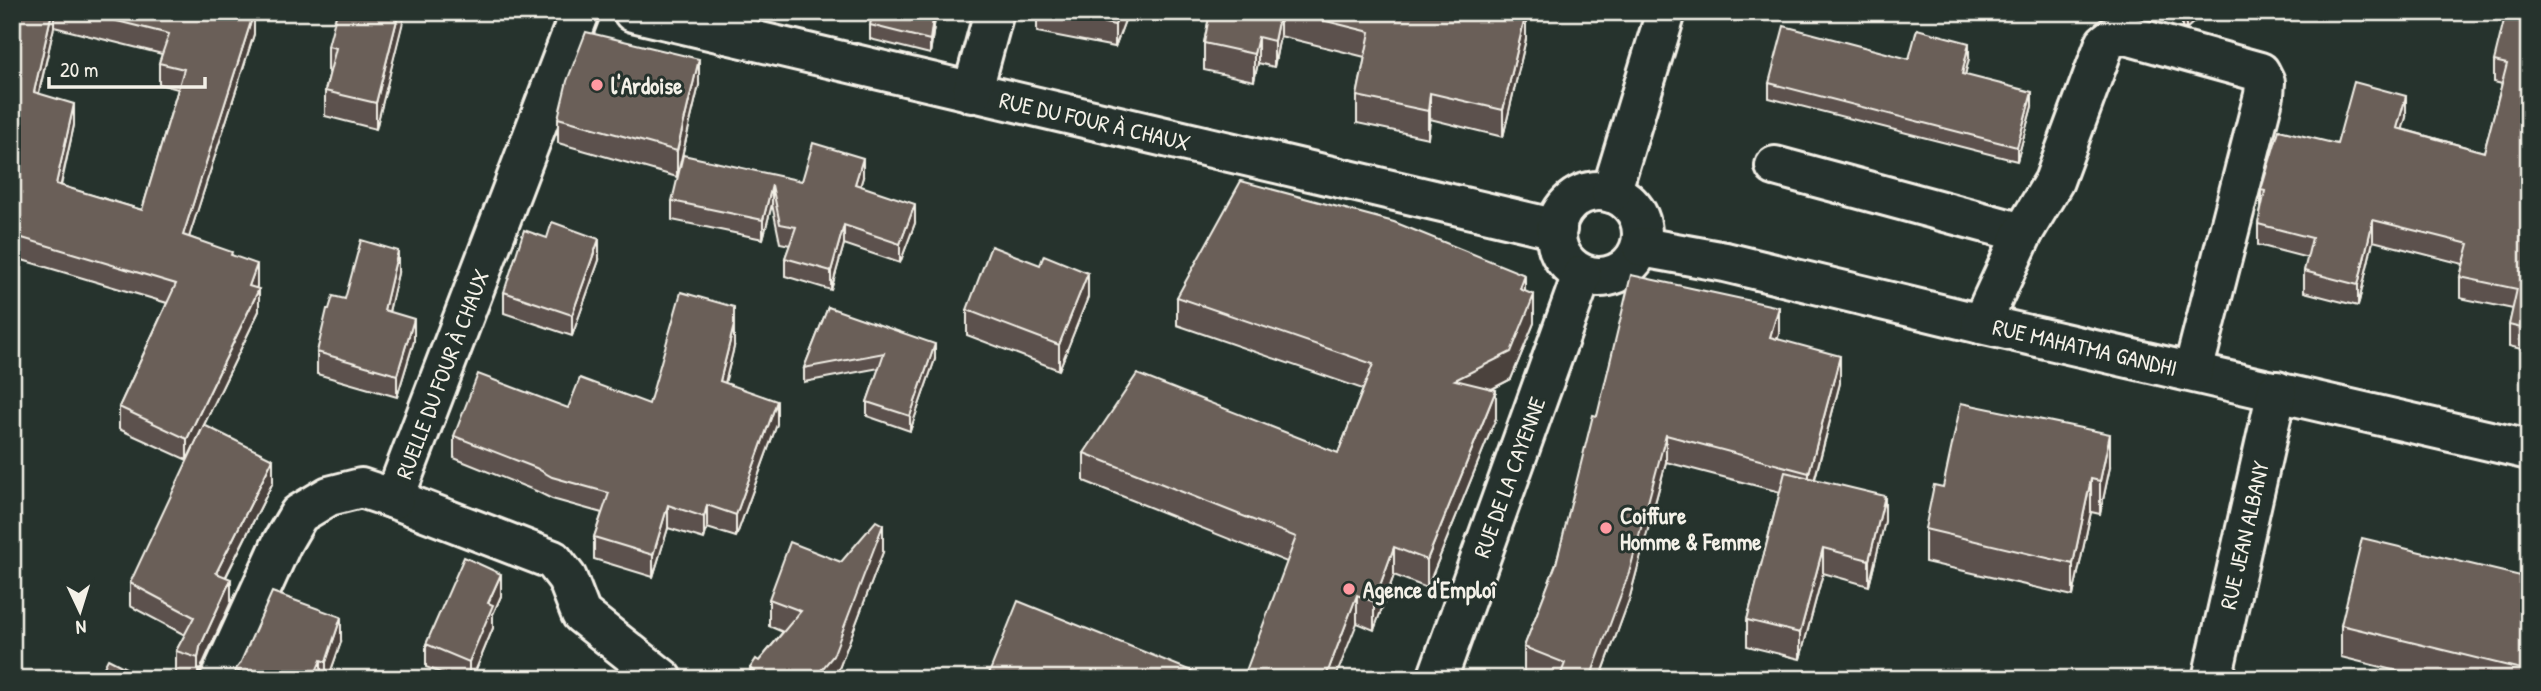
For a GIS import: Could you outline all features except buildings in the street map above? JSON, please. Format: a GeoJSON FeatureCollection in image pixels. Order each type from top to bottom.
{"type":"FeatureCollection","features":[{"type":"Feature","properties":{"kind":"street","name":"RUELLE DU FOUR À CHAUX"},"geometry":{"type":"LineString","coordinates":[[580,12],[394,499],[553,560],[567,578],[581,614],[663,679]]}},
{"type":"Feature","properties":{"kind":"street","name":"RUE DU FOUR À CHAUX"},"geometry":{"type":"LineString","coordinates":[[633,12],[751,26],[972,93],[1557,229]]}},
{"type":"Feature","properties":{"kind":"street"},"geometry":{"type":"LineString","coordinates":[[972,93],[993,12]]}},
{"type":"Feature","properties":{"kind":"street"},"geometry":{"type":"LineString","coordinates":[[1611,193],[1666,12]]}},
{"type":"Feature","properties":{"kind":"street"},"geometry":{"type":"LineString","coordinates":[[1981,324],[2023,233],[2054,181],[2105,43],[2114,36],[2126,35],[2260,72],[2265,82],[2264,95],[2193,371]]}},
{"type":"Feature","properties":{"kind":"street"},"geometry":{"type":"LineString","coordinates":[[1775,166],[2023,233]]}},
{"type":"Feature","properties":{"kind":"street"},"geometry":{"type":"LineString","coordinates":[[1600,191],[1611,193],[1622,197],[1638,214],[1643,236],[1642,247],[1628,267],[1618,274],[1606,277],[1582,275],[1572,268],[1558,248],[1557,229],[1562,213],[1578,197],[1600,191]]}},
{"type":"Feature","properties":{"kind":"street","name":"RUE MAHATMA GANDHI"},"geometry":{"type":"LineString","coordinates":[[1642,247],[1725,262],[2529,450]]}},
{"type":"Feature","properties":{"kind":"street","name":"RUE DE LA CAYENNE"},"geometry":{"type":"LineString","coordinates":[[1437,679],[1582,275]]}},
{"type":"Feature","properties":{"kind":"street","name":"RUE JEAN ALBANY"},"geometry":{"type":"LineString","coordinates":[[2212,679],[2277,391]]}},
{"type":"Feature","properties":{"kind":"street"},"geometry":{"type":"LineString","coordinates":[[220,679],[282,543],[299,514],[329,496],[361,488],[394,499]]}},
{"type":"Feature","properties":{"kind":"place","name":"l'Ardoise"},"geometry":{"type":"Point","coordinates":[597,85]}},
{"type":"Feature","properties":{"kind":"place","name":"Coiffure Homme & Femme"},"geometry":{"type":"Point","coordinates":[1606,528]}},
{"type":"Feature","properties":{"kind":"place","name":"Agence d'Emploî"},"geometry":{"type":"Point","coordinates":[1349,589]}}]}
